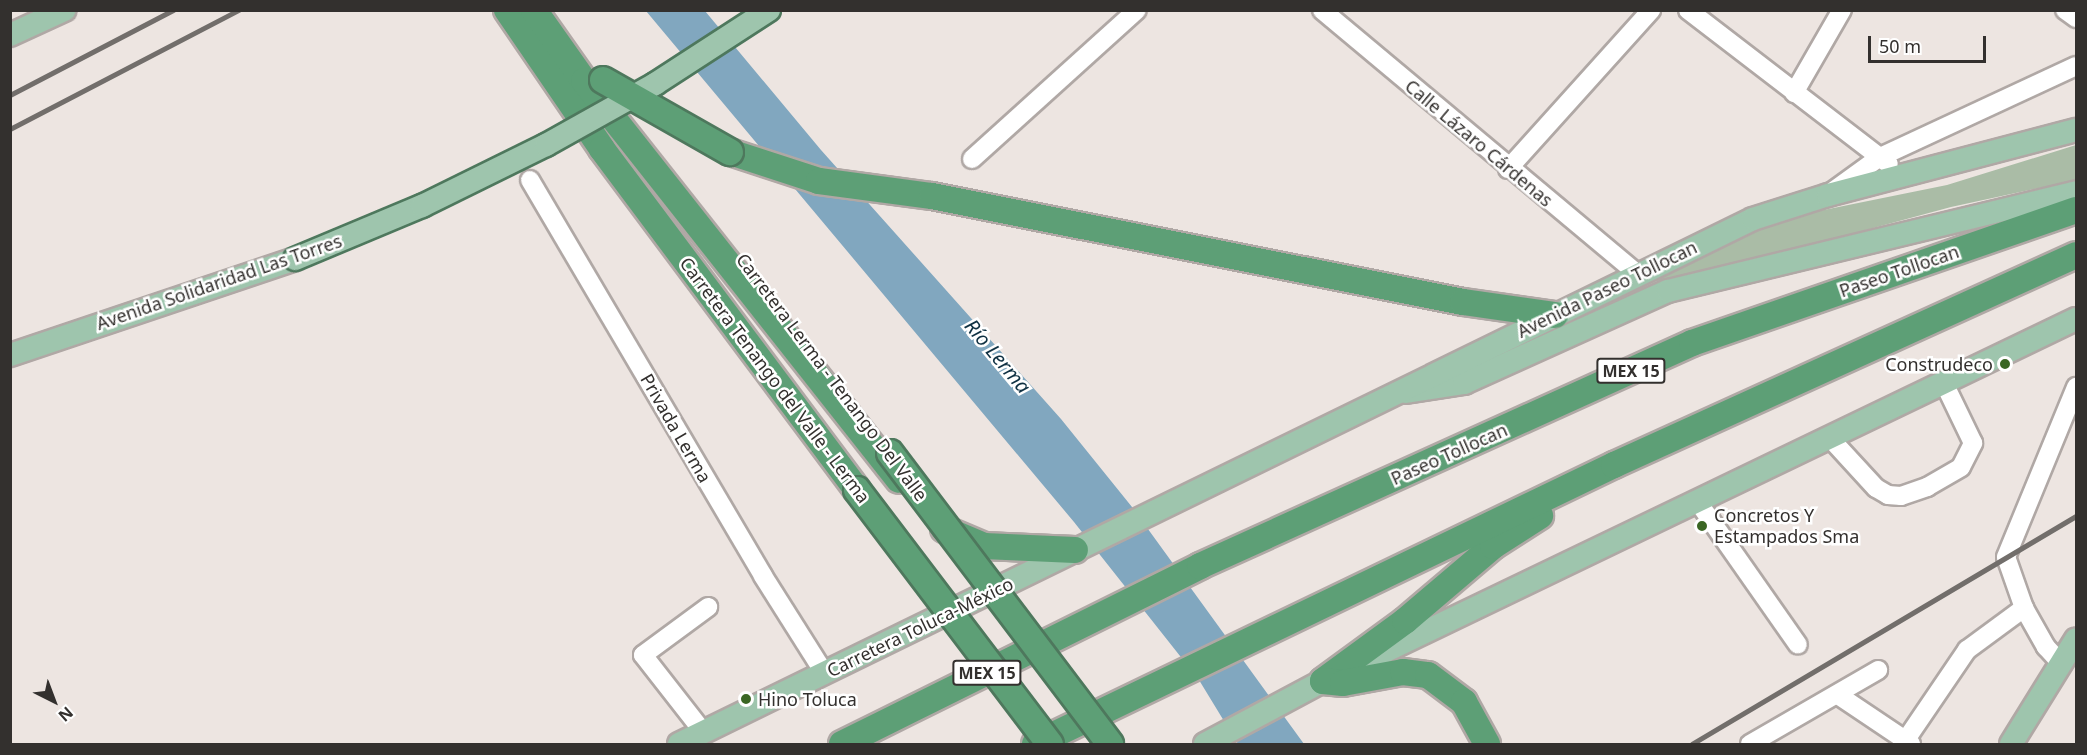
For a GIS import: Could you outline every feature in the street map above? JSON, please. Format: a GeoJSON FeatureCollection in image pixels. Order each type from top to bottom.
{"type":"FeatureCollection","features":[{"type":"Feature","properties":{"kind":"highway","name":"Carretera Tenango del Valle - Lerma"},"geometry":{"type":"LineString","coordinates":[[507,10],[602,149],[1019,707],[1050,744]]}},
{"type":"Feature","properties":{"kind":"highway"},"geometry":{"type":"LineString","coordinates":[[534,10],[584,81],[930,516],[946,531],[984,546],[1079,548]]}},
{"type":"Feature","properties":{"kind":"highway","name":"Carretera Lerma - Tenango Del Valle"},"geometry":{"type":"LineString","coordinates":[[552,10],[1110,744]]}},
{"type":"Feature","properties":{"kind":"highway"},"geometry":{"type":"LineString","coordinates":[[603,80],[730,152],[819,181],[932,196],[1463,302],[1555,315]]}},
{"type":"Feature","properties":{"kind":"highway","name":"Paseo Tollocan"},"geometry":{"type":"LineString","coordinates":[[842,744],[1200,566],[1692,344],[2076,210]]}},
{"type":"Feature","properties":{"kind":"highway"},"geometry":{"type":"LineString","coordinates":[[1035,744],[1614,465],[2076,255]]}},
{"type":"Feature","properties":{"kind":"highway"},"geometry":{"type":"LineString","coordinates":[[1323,681],[1405,621],[1493,546],[1614,465]]}},
{"type":"Feature","properties":{"kind":"highway"},"geometry":{"type":"LineString","coordinates":[[1323,681],[1343,683],[1403,672],[1428,675],[1464,702],[1487,744]]}},
{"type":"Feature","properties":{"kind":"highway"},"geometry":{"type":"LineString","coordinates":[[1019,707],[1021,731],[1030,744]]}},
{"type":"Feature","properties":{"kind":"main road"},"geometry":{"type":"LineString","coordinates":[[10,35],[64,10]]}},
{"type":"Feature","properties":{"kind":"main road","name":"Avenida Solidaridad Las Torres"},"geometry":{"type":"LineString","coordinates":[[10,355],[295,259],[423,206],[546,145],[655,84],[769,10]]}},
{"type":"Feature","properties":{"kind":"main road","name":"Avenida Paseo Tollocan"},"geometry":{"type":"LineString","coordinates":[[1160,508],[1753,219],[1828,195],[1907,177],[2076,130]]}},
{"type":"Feature","properties":{"kind":"main road"},"geometry":{"type":"LineString","coordinates":[[1395,393],[1432,391],[1464,383],[1645,299],[1676,289],[2076,192]]}},
{"type":"Feature","properties":{"kind":"main road"},"geometry":{"type":"LineString","coordinates":[[1205,744],[1294,700],[1323,681],[2076,319]]}},
{"type":"Feature","properties":{"kind":"main road","name":"Carretera Toluca-México"},"geometry":{"type":"LineString","coordinates":[[679,744],[1160,508]]}},
{"type":"Feature","properties":{"kind":"main road"},"geometry":{"type":"LineString","coordinates":[[2011,744],[2076,639]]}},
{"type":"Feature","properties":{"kind":"street"},"geometry":{"type":"LineString","coordinates":[[972,159],[1137,10]]}},
{"type":"Feature","properties":{"kind":"street","name":"Calle Lázaro Cárdenas"},"geometry":{"type":"LineString","coordinates":[[1322,10],[1508,169],[1638,274]]}},
{"type":"Feature","properties":{"kind":"street"},"geometry":{"type":"LineString","coordinates":[[1508,169],[1651,10]]}},
{"type":"Feature","properties":{"kind":"street"},"geometry":{"type":"LineString","coordinates":[[1688,10],[1907,177]]}},
{"type":"Feature","properties":{"kind":"street"},"geometry":{"type":"LineString","coordinates":[[1794,93],[1842,10]]}},
{"type":"Feature","properties":{"kind":"street"},"geometry":{"type":"LineString","coordinates":[[2065,10],[2076,18]]}},
{"type":"Feature","properties":{"kind":"street"},"geometry":{"type":"LineString","coordinates":[[1828,195],[1880,158],[2076,66]]}},
{"type":"Feature","properties":{"kind":"street","name":"Privada Lerma"},"geometry":{"type":"LineString","coordinates":[[530,180],[763,576],[825,674]]}},
{"type":"Feature","properties":{"kind":"street"},"geometry":{"type":"LineString","coordinates":[[1830,438],[1876,488],[1888,495],[1901,496],[1927,487],[1961,467],[1971,453],[1973,443],[1944,383]]}},
{"type":"Feature","properties":{"kind":"street"},"geometry":{"type":"LineString","coordinates":[[2060,662],[2046,647],[2024,608],[2006,557],[2076,387]]}},
{"type":"Feature","properties":{"kind":"street"},"geometry":{"type":"LineString","coordinates":[[1698,502],[1798,645]]}},
{"type":"Feature","properties":{"kind":"street"},"geometry":{"type":"LineString","coordinates":[[704,733],[643,655],[708,607]]}},
{"type":"Feature","properties":{"kind":"street"},"geometry":{"type":"LineString","coordinates":[[1838,695],[1907,743],[1967,650],[2024,608]]}},
{"type":"Feature","properties":{"kind":"street"},"geometry":{"type":"LineString","coordinates":[[1750,744],[1878,670]]}},
{"type":"Feature","properties":{"kind":"green space"},"geometry":{"type":"Polygon","coordinates":[[[2076,145],[2076,180],[1951,207],[1696,276],[1648,282],[1769,221],[1947,185],[2076,145]]]}},
{"type":"Feature","properties":{"kind":"water","name":"Río Lerma"},"geometry":{"type":"Polygon","coordinates":[[[646,11],[705,11],[821,150],[1061,419],[1132,507],[1304,744],[1238,744],[1199,680],[1074,522],[646,11]]]}},
{"type":"Feature","properties":{"kind":"railway"},"geometry":{"type":"LineString","coordinates":[[10,95],[173,10]]}},
{"type":"Feature","properties":{"kind":"railway"},"geometry":{"type":"LineString","coordinates":[[10,129],[239,10]]}},
{"type":"Feature","properties":{"kind":"railway"},"geometry":{"type":"LineString","coordinates":[[1692,744],[2076,516]]}},
{"type":"Feature","properties":{"kind":"place","name":"Construdeco"},"geometry":{"type":"Point","coordinates":[2005,364]}},
{"type":"Feature","properties":{"kind":"place","name":"Concretos Y Estampados Sma"},"geometry":{"type":"Point","coordinates":[1702,526]}},
{"type":"Feature","properties":{"kind":"place","name":"Hino Toluca"},"geometry":{"type":"Point","coordinates":[746,699]}}]}
